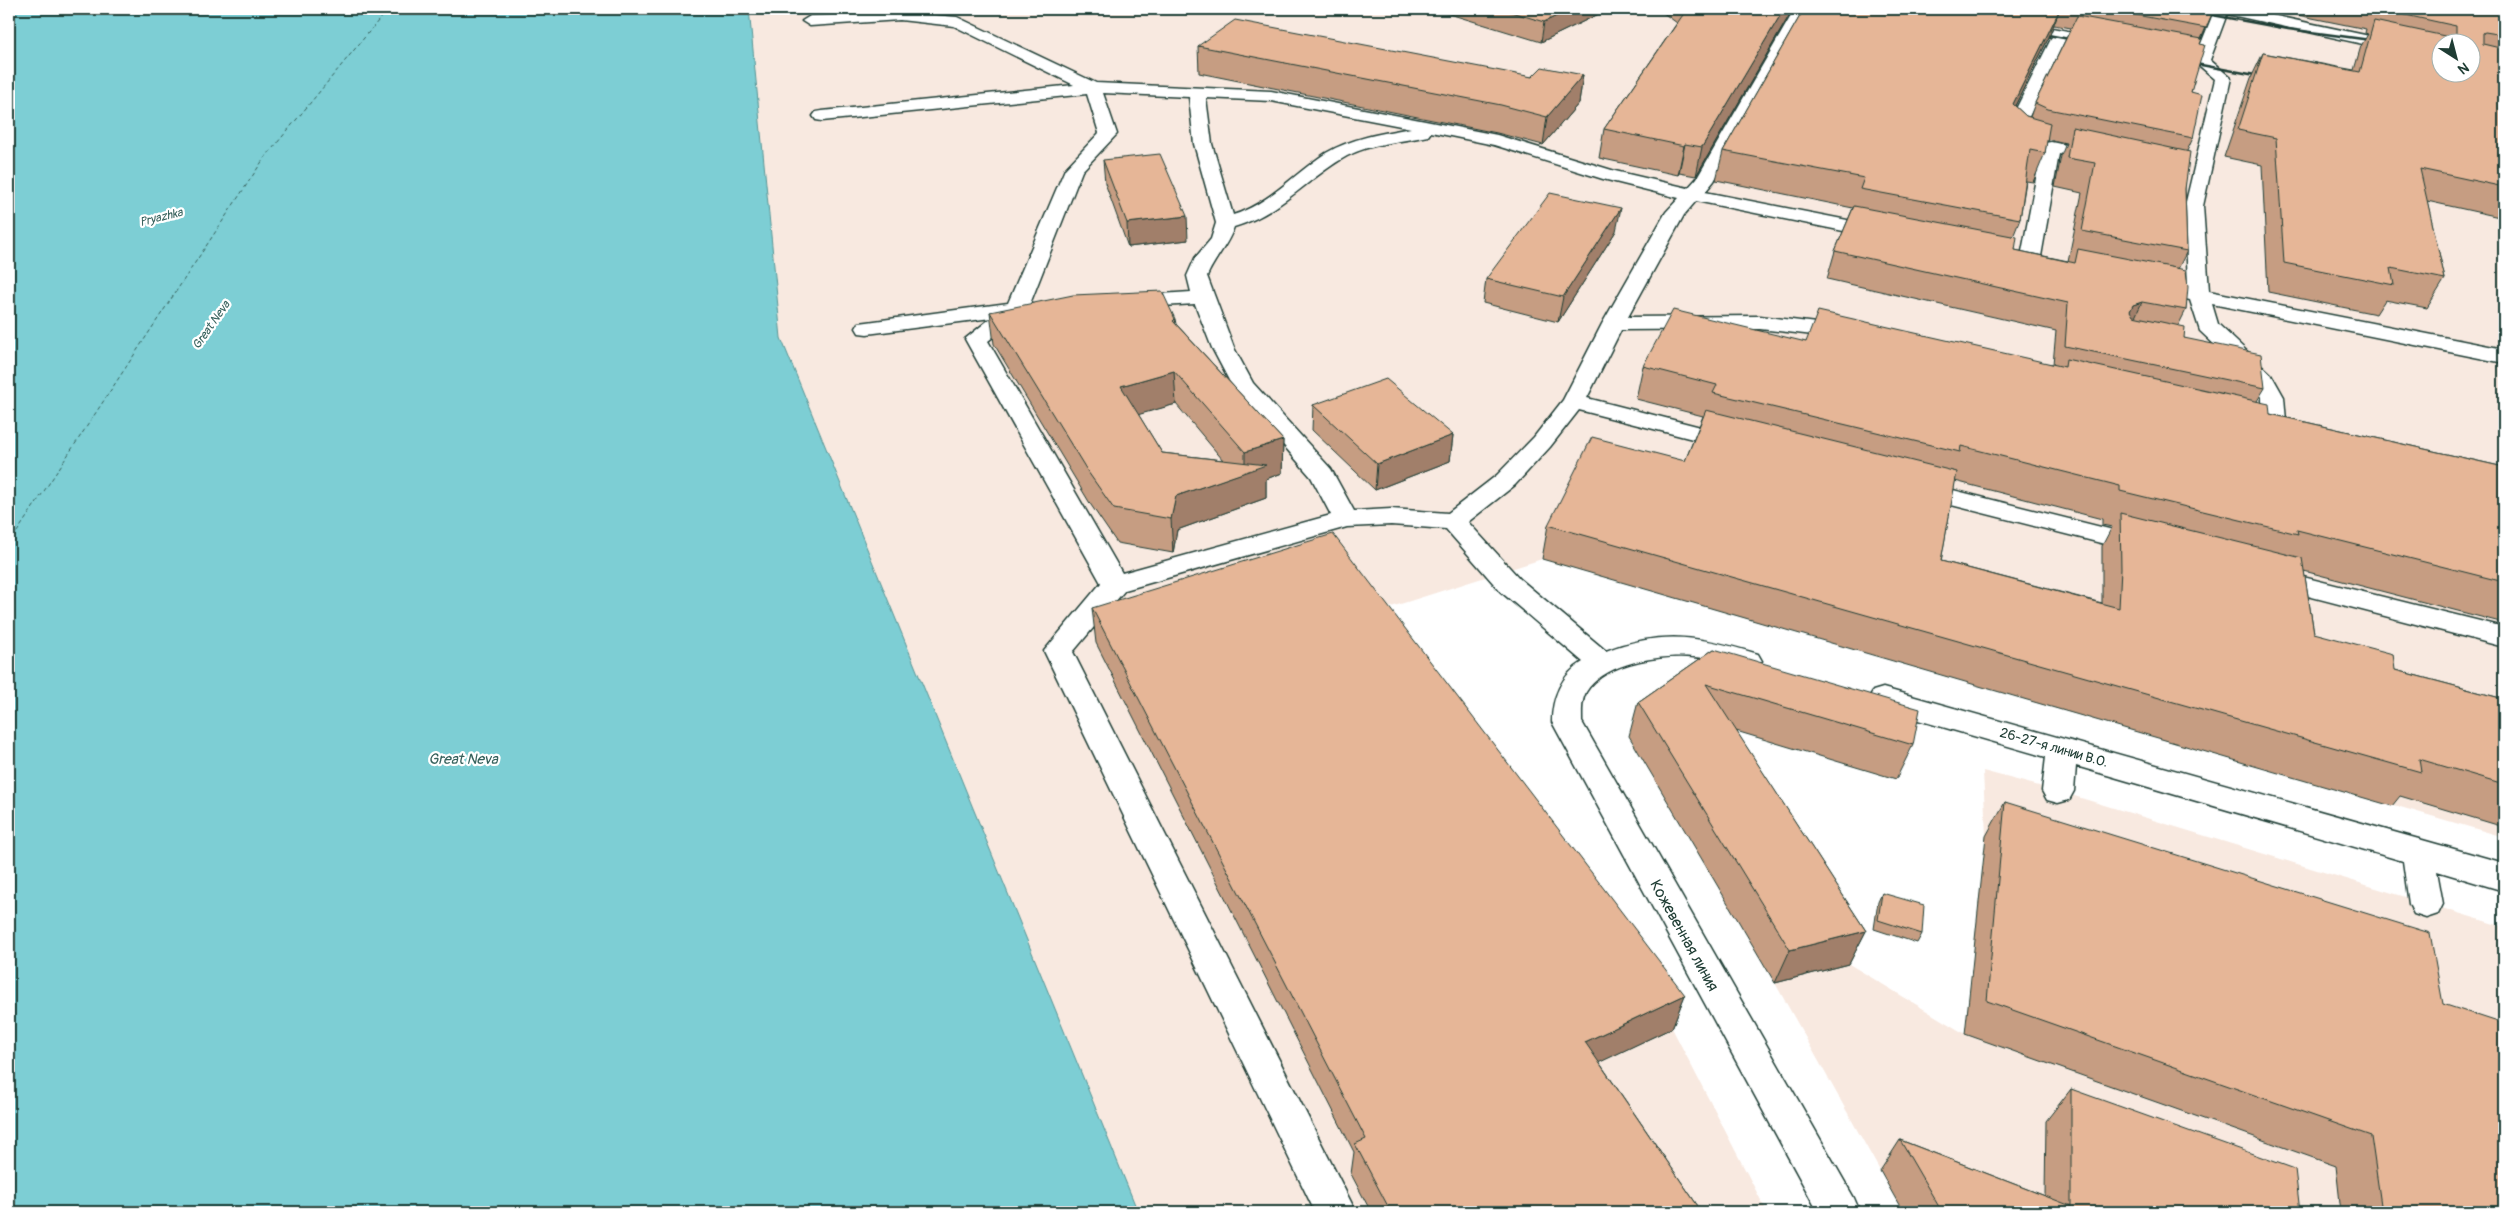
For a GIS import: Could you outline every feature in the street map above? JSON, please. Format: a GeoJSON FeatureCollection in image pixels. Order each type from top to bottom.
{"type":"FeatureCollection","features":[{"type":"Feature","properties":{"kind":"street"},"geometry":{"type":"LineString","coordinates":[[1336,1212],[1058,651],[1115,584],[1346,519],[1391,518],[1453,521],[1506,480],[1542,442],[1574,402],[1613,324],[1676,212],[1705,181],[1802,9]]}},
{"type":"Feature","properties":{"kind":"street"},"geometry":{"type":"LineString","coordinates":[[1955,9],[2117,45]]}},
{"type":"Feature","properties":{"kind":"street"},"geometry":{"type":"LineString","coordinates":[[2275,433],[2273,397],[2263,379],[2208,326],[2200,296],[2191,177],[2223,78],[2193,59],[2223,9],[2430,54]]}},
{"type":"Feature","properties":{"kind":"street"},"geometry":{"type":"LineString","coordinates":[[810,21],[900,16],[957,22],[1093,88],[1108,134],[1074,169],[1026,308],[976,338],[1115,584]]}},
{"type":"Feature","properties":{"kind":"street"},"geometry":{"type":"LineString","coordinates":[[2061,34],[2013,133],[2018,138],[2029,143],[2116,161]]}},
{"type":"Feature","properties":{"kind":"street"},"geometry":{"type":"LineString","coordinates":[[822,116],[1093,88],[1271,96],[1497,140],[1609,175],[1692,195],[1896,236]]}},
{"type":"Feature","properties":{"kind":"street"},"geometry":{"type":"LineString","coordinates":[[1197,92],[1203,144],[1226,223],[1220,241],[1205,258],[1197,276],[1203,297],[1223,348],[1243,386],[1322,474],[1346,519]]}},
{"type":"Feature","properties":{"kind":"street"},"geometry":{"type":"LineString","coordinates":[[1226,223],[1245,219],[1262,211],[1334,156],[1384,138],[1440,129]]}},
{"type":"Feature","properties":{"kind":"street"},"geometry":{"type":"LineString","coordinates":[[2030,262],[2051,147]]}},
{"type":"Feature","properties":{"kind":"street"},"geometry":{"type":"LineString","coordinates":[[2011,258],[2049,266]]}},
{"type":"Feature","properties":{"kind":"street"},"geometry":{"type":"LineString","coordinates":[[2134,283],[2504,356]]}},
{"type":"Feature","properties":{"kind":"street"},"geometry":{"type":"LineString","coordinates":[[1105,304],[1203,297]]}},
{"type":"Feature","properties":{"kind":"street"},"geometry":{"type":"LineString","coordinates":[[867,328],[970,313],[1026,308]]}},
{"type":"Feature","properties":{"kind":"street"},"geometry":{"type":"LineString","coordinates":[[1613,324],[1728,320],[1772,322],[1868,336]]}},
{"type":"Feature","properties":{"kind":"street"},"geometry":{"type":"LineString","coordinates":[[2202,351],[2232,350]]}},
{"type":"Feature","properties":{"kind":"street"},"geometry":{"type":"LineString","coordinates":[[1574,402],[1758,448]]}},
{"type":"Feature","properties":{"kind":"street"},"geometry":{"type":"LineString","coordinates":[[1894,483],[2165,551]]}},
{"type":"Feature","properties":{"kind":"street"},"geometry":{"type":"LineString","coordinates":[[1453,521],[1510,586],[1602,663],[1634,651],[1666,646],[1702,648],[1778,670]]}},
{"type":"Feature","properties":{"kind":"street"},"geometry":{"type":"LineString","coordinates":[[2252,573],[2504,637]]}},
{"type":"Feature","properties":{"kind":"street","name":"Кожевенная линия"},"geometry":{"type":"LineString","coordinates":[[1602,663],[1578,682],[1567,703],[1567,722],[1840,1212]]}},
{"type":"Feature","properties":{"kind":"street","name":"26-27-я линии В.О."},"geometry":{"type":"LineString","coordinates":[[1853,691],[2062,749],[2504,877]]}},
{"type":"Feature","properties":{"kind":"street"},"geometry":{"type":"LineString","coordinates":[[2058,791],[2062,749]]}},
{"type":"Feature","properties":{"kind":"street"},"geometry":{"type":"LineString","coordinates":[[2418,852],[2426,904]]}},
{"type":"Feature","properties":{"kind":"shaded area"},"geometry":{"type":"Polygon","coordinates":[[[749,9],[2504,9],[2504,837],[1542,559],[1366,615],[1672,1028],[1767,1212],[1138,1212],[781,338],[749,9]]]}},
{"type":"Feature","properties":{"kind":"shaded area"},"geometry":{"type":"Polygon","coordinates":[[[1983,771],[2058,791],[2504,927],[2504,1212],[1903,1212],[1775,983],[1849,964],[1965,1034],[1986,836],[1983,771]]]}},
{"type":"Feature","properties":{"kind":"water","name":"Great Neva"},"geometry":{"type":"Polygon","coordinates":[[[9,9],[749,9],[781,338],[1138,1212],[9,1212],[9,9]]]}},
{"type":"Feature","properties":{"kind":"building"},"geometry":{"type":"Polygon","coordinates":[[[1501,9],[1571,9],[1544,22],[1501,9]]]}},
{"type":"Feature","properties":{"kind":"building"},"geometry":{"type":"Polygon","coordinates":[[[1687,9],[1784,9],[1702,147],[1685,144],[1684,146],[1604,129],[1687,9]]]}},
{"type":"Feature","properties":{"kind":"building"},"geometry":{"type":"Polygon","coordinates":[[[1804,9],[2049,9],[2059,11],[2013,104],[2026,116],[2050,123],[2045,153],[2030,150],[2020,219],[1860,189],[1864,178],[1723,151],[1804,9]]]}},
{"type":"Feature","properties":{"kind":"building"},"geometry":{"type":"Polygon","coordinates":[[[2104,9],[2214,9],[2206,28],[2104,9]]]}},
{"type":"Feature","properties":{"kind":"building"},"geometry":{"type":"Polygon","coordinates":[[[2378,9],[2504,9],[2504,35],[2485,32],[2483,33],[2483,44],[2504,49],[2504,187],[2420,169],[2445,279],[2391,268],[2394,285],[2284,263],[2276,138],[2238,130],[2263,53],[2360,72],[2374,21],[2430,33],[2430,82],[2480,82],[2480,32],[2456,32],[2456,26],[2378,9]]]}},
{"type":"Feature","properties":{"kind":"building"},"geometry":{"type":"Polygon","coordinates":[[[2077,16],[2202,39],[2200,44],[2205,45],[2191,92],[2202,95],[2193,138],[2048,109],[2035,103],[2077,16]]]}},
{"type":"Feature","properties":{"kind":"building"},"geometry":{"type":"Polygon","coordinates":[[[1235,20],[1532,77],[1542,67],[1583,75],[1547,117],[1501,105],[1198,46],[1235,20]]]}},
{"type":"Feature","properties":{"kind":"building"},"geometry":{"type":"Polygon","coordinates":[[[2072,127],[2190,152],[2185,189],[2187,251],[2082,231],[2095,163],[2067,158],[2072,127]]]}},
{"type":"Feature","properties":{"kind":"building"},"geometry":{"type":"Polygon","coordinates":[[[1160,154],[1187,216],[1127,223],[1103,160],[1160,154]]]}},
{"type":"Feature","properties":{"kind":"building"},"geometry":{"type":"Polygon","coordinates":[[[1550,193],[1621,208],[1563,297],[1486,279],[1550,193]]]}},
{"type":"Feature","properties":{"kind":"building"},"geometry":{"type":"Polygon","coordinates":[[[1854,206],[2017,237],[2015,250],[2075,263],[2078,249],[2186,270],[2188,287],[2186,310],[2142,302],[2133,305],[2130,311],[2133,316],[2185,327],[2184,338],[2261,354],[2265,388],[2065,346],[2068,303],[1835,251],[1854,206]]]}},
{"type":"Feature","properties":{"kind":"building"},"geometry":{"type":"Polygon","coordinates":[[[1162,291],[1175,319],[1173,321],[1283,440],[1245,452],[1174,371],[1121,386],[1162,453],[1266,465],[1176,496],[1171,519],[1114,509],[1088,472],[990,312],[1073,295],[1162,291]]]}},
{"type":"Feature","properties":{"kind":"building"},"geometry":{"type":"Polygon","coordinates":[[[1673,310],[1806,342],[1818,311],[2065,367],[2066,359],[2269,404],[2270,414],[2504,467],[2504,582],[2297,530],[2298,534],[2120,491],[2120,486],[1961,446],[1960,452],[1713,393],[1717,385],[1643,366],[1673,310]]]}},
{"type":"Feature","properties":{"kind":"building"},"geometry":{"type":"Polygon","coordinates":[[[1386,379],[1453,435],[1377,464],[1313,405],[1386,379]]]}},
{"type":"Feature","properties":{"kind":"building"},"geometry":{"type":"Polygon","coordinates":[[[1706,410],[1957,472],[1941,561],[2119,608],[2121,569],[2120,513],[2302,558],[2314,633],[2393,654],[2395,670],[2504,699],[2504,784],[2419,759],[2421,772],[1548,525],[1592,437],[1685,461],[1706,410]]]}},
{"type":"Feature","properties":{"kind":"building"},"geometry":{"type":"Polygon","coordinates":[[[1333,534],[1685,995],[1585,1042],[1702,1212],[1391,1212],[1355,1144],[1366,1139],[1092,608],[1333,534]]]}},
{"type":"Feature","properties":{"kind":"building"},"geometry":{"type":"Polygon","coordinates":[[[1714,649],[1920,709],[1913,745],[1706,684],[1866,931],[1790,950],[1638,702],[1714,649]]]}},
{"type":"Feature","properties":{"kind":"building"},"geometry":{"type":"Polygon","coordinates":[[[2005,802],[2430,933],[2443,1004],[2504,1024],[2504,1212],[2382,1212],[2371,1136],[1987,1001],[2005,802]]]}},
{"type":"Feature","properties":{"kind":"building"},"geometry":{"type":"Polygon","coordinates":[[[1882,893],[1924,905],[1922,934],[1878,920],[1882,893]]]}},
{"type":"Feature","properties":{"kind":"building"},"geometry":{"type":"Polygon","coordinates":[[[2071,1089],[2295,1169],[2300,1212],[1942,1212],[1900,1140],[2071,1206],[2071,1089]]]}},
{"type":"Feature","properties":{"kind":"ferry route"},"geometry":{"type":"LineString","coordinates":[[9,544],[263,160],[388,9]]}},
{"type":"Feature","properties":{"kind":"railway"},"geometry":{"type":"LineString","coordinates":[[2180,9],[2288,29],[2378,41]]}},
{"type":"Feature","properties":{"kind":"railway"},"geometry":{"type":"LineString","coordinates":[[2038,33],[2079,41]]}},
{"type":"Feature","properties":{"kind":"railway"},"geometry":{"type":"LineString","coordinates":[[2185,62],[2266,77]]}},
{"type":"Feature","properties":{"kind":"water label","name":"Pryazhka"},"geometry":{"type":"Point","coordinates":[161,217]}}]}
